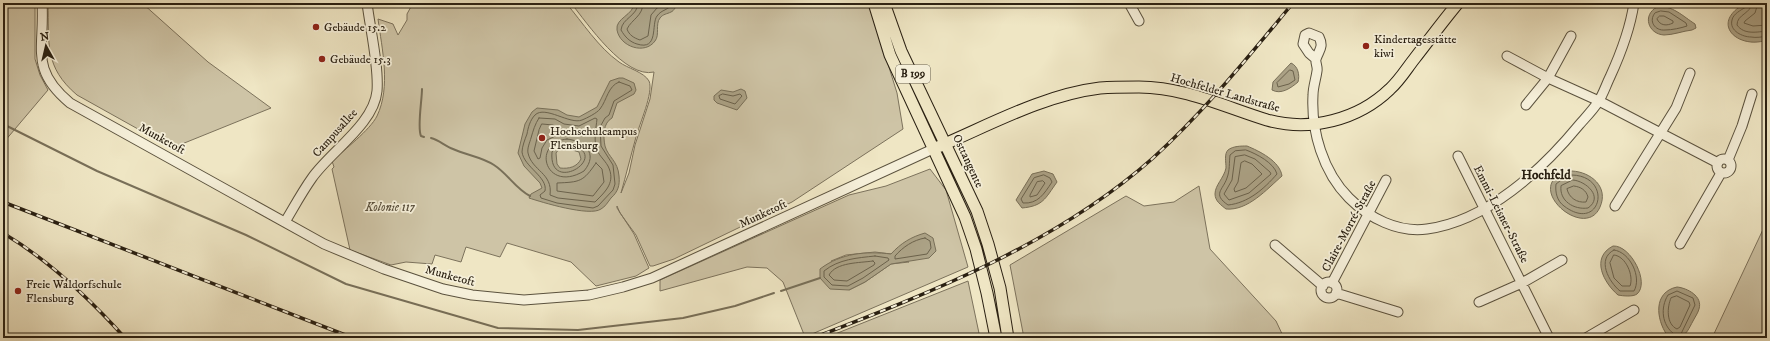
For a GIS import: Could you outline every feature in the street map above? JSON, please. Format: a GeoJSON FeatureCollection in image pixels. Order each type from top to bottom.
{"type":"FeatureCollection","features":[{"type":"Feature","properties":{"kind":"main road","name":"B 199"},"geometry":{"type":"LineString","coordinates":[[874,3],[890,55],[965,217],[976,249],[996,338]]}},
{"type":"Feature","properties":{"kind":"main road","name":"Osttangente"},"geometry":{"type":"LineString","coordinates":[[884,3],[901,51],[977,211],[1000,288],[1008,338]]}},
{"type":"Feature","properties":{"kind":"main road","name":"Hochfelder Landstraße"},"geometry":{"type":"LineString","coordinates":[[946,144],[1010,115],[1061,97],[1100,88],[1140,87],[1169,89],[1230,106],[1268,120],[1292,124],[1315,124],[1344,118],[1366,107],[1380,98],[1391,88],[1458,3]]}},
{"type":"Feature","properties":{"kind":"main road","name":"Munketoft"},"geometry":{"type":"LineString","coordinates":[[933,149],[946,144]]}},
{"type":"Feature","properties":{"kind":"street","name":"Munketoft"},"geometry":{"type":"LineString","coordinates":[[42,3],[42,63],[50,82],[58,93],[70,103],[324,244],[384,270],[443,289],[472,295],[524,300],[575,296],[623,287],[673,270],[933,149]]}},
{"type":"Feature","properties":{"kind":"street","name":"Campusallee"},"geometry":{"type":"LineString","coordinates":[[285,222],[312,178],[325,161],[362,122],[375,100],[377,91],[376,72],[367,3]]}},
{"type":"Feature","properties":{"kind":"street"},"geometry":{"type":"LineString","coordinates":[[1130,3],[1139,21]]}},
{"type":"Feature","properties":{"kind":"street"},"geometry":{"type":"LineString","coordinates":[[1316,59],[1318,69],[1313,94],[1315,124],[1325,162],[1333,178],[1348,197],[1369,216],[1403,228],[1426,229],[1460,220],[1485,208],[1507,194],[1553,156],[1599,102],[1626,42],[1634,3]]}},
{"type":"Feature","properties":{"kind":"street"},"geometry":{"type":"LineString","coordinates":[[1526,106],[1548,78],[1571,36]]}},
{"type":"Feature","properties":{"kind":"street"},"geometry":{"type":"LineString","coordinates":[[1507,56],[1548,78],[1718,162]]}},
{"type":"Feature","properties":{"kind":"street"},"geometry":{"type":"LineString","coordinates":[[1615,206],[1662,133],[1676,108],[1690,73]]}},
{"type":"Feature","properties":{"kind":"street"},"geometry":{"type":"LineString","coordinates":[[1728,160],[1742,126],[1752,94]]}},
{"type":"Feature","properties":{"kind":"street","name":"Emmi-Leisner-Straße"},"geometry":{"type":"LineString","coordinates":[[1458,156],[1549,338]]}},
{"type":"Feature","properties":{"kind":"street"},"geometry":{"type":"LineString","coordinates":[[1721,159],[1728,160],[1731,164],[1731,170],[1726,174],[1721,173],[1716,168],[1718,162],[1721,159]]}},
{"type":"Feature","properties":{"kind":"street"},"geometry":{"type":"LineString","coordinates":[[1680,244],[1721,173]]}},
{"type":"Feature","properties":{"kind":"street","name":"Claire-Morré-Straße"},"geometry":{"type":"LineString","coordinates":[[1332,283],[1369,216],[1386,180]]}},
{"type":"Feature","properties":{"kind":"street","name":"Claire-Morré-Straße"},"geometry":{"type":"LineString","coordinates":[[1275,245],[1323,286]]}},
{"type":"Feature","properties":{"kind":"street","name":"Emmi-Leisner-Straße"},"geometry":{"type":"LineString","coordinates":[[1479,302],[1522,283],[1562,260]]}},
{"type":"Feature","properties":{"kind":"street","name":"Claire-Morré-Straße"},"geometry":{"type":"LineString","coordinates":[[1328,282],[1332,283],[1336,287],[1336,293],[1332,298],[1326,298],[1322,292],[1323,286],[1328,282]]}},
{"type":"Feature","properties":{"kind":"street","name":"Claire-Morré-Straße"},"geometry":{"type":"LineString","coordinates":[[1336,293],[1398,312]]}},
{"type":"Feature","properties":{"kind":"street"},"geometry":{"type":"LineString","coordinates":[[1586,338],[1634,310]]}},
{"type":"Feature","properties":{"kind":"green space"},"geometry":{"type":"Polygon","coordinates":[[[3,3],[35,3],[35,59],[40,75],[48,90],[4,142],[3,3]]]}},
{"type":"Feature","properties":{"kind":"green space"},"geometry":{"type":"Polygon","coordinates":[[[48,3],[142,3],[208,62],[271,108],[172,148],[77,95],[66,85],[50,54],[48,3]]]}},
{"type":"Feature","properties":{"kind":"green space","name":"Hochschulcampus Flensburg"},"geometry":{"type":"Polygon","coordinates":[[[413,3],[566,3],[597,42],[611,56],[622,64],[643,75],[649,81],[650,93],[621,193],[629,173],[635,145],[650,99],[654,72],[643,72],[631,67],[619,59],[571,3],[869,3],[897,93],[903,129],[792,202],[674,259],[653,266],[650,266],[636,235],[623,217],[634,234],[649,268],[636,276],[596,286],[571,262],[507,243],[500,257],[466,247],[461,262],[435,255],[432,264],[406,262],[391,265],[350,250],[332,169],[334,167],[332,161],[374,122],[381,105],[385,80],[378,19],[393,24],[398,35],[407,20],[407,14],[413,3]]]}},
{"type":"Feature","properties":{"kind":"green space"},"geometry":{"type":"Polygon","coordinates":[[[930,169],[946,190],[968,267],[805,337],[783,282],[767,268],[747,267],[660,291],[660,280],[849,195],[886,186],[930,169]],[[875,252],[846,255],[831,261],[849,290],[865,282],[891,264],[909,262],[891,254],[875,252]]]}},
{"type":"Feature","properties":{"kind":"green space"},"geometry":{"type":"Polygon","coordinates":[[[1199,186],[1210,249],[1276,321],[1284,338],[1024,338],[1010,265],[1126,196],[1144,206],[1174,202],[1199,186]]]}},
{"type":"Feature","properties":{"kind":"green space"},"geometry":{"type":"Polygon","coordinates":[[[1767,221],[1767,338],[1712,338],[1767,221]]]}},
{"type":"Feature","properties":{"kind":"green space"},"geometry":{"type":"Polygon","coordinates":[[[968,281],[980,338],[825,338],[968,281]]]}},
{"type":"Feature","properties":{"kind":"water"},"geometry":{"type":"Polygon","coordinates":[[[634,3],[678,3],[674,10],[660,18],[655,41],[645,48],[628,45],[619,36],[617,30],[619,22],[631,11],[634,3]]]}},
{"type":"Feature","properties":{"kind":"water"},"geometry":{"type":"Polygon","coordinates":[[[1746,3],[1767,3],[1767,40],[1756,42],[1746,41],[1731,33],[1728,26],[1729,19],[1735,11],[1746,3]]]}},
{"type":"Feature","properties":{"kind":"water"},"geometry":{"type":"Polygon","coordinates":[[[1657,7],[1667,7],[1672,9],[1695,24],[1696,28],[1671,34],[1658,34],[1651,28],[1648,19],[1652,10],[1657,7]]]}},
{"type":"Feature","properties":{"kind":"water"},"geometry":{"type":"Polygon","coordinates":[[[1291,63],[1298,71],[1298,82],[1279,92],[1272,90],[1273,82],[1291,63]]]}},
{"type":"Feature","properties":{"kind":"water"},"geometry":{"type":"Polygon","coordinates":[[[623,78],[634,83],[636,90],[634,94],[617,103],[612,118],[605,126],[604,130],[606,150],[617,167],[619,176],[618,188],[615,193],[604,207],[595,211],[565,208],[529,198],[531,194],[542,188],[540,183],[524,166],[518,153],[525,124],[532,112],[537,108],[558,110],[567,115],[579,117],[597,107],[610,81],[623,78]],[[566,148],[559,149],[556,153],[557,164],[560,168],[570,168],[575,166],[581,159],[579,152],[566,148]]]}},
{"type":"Feature","properties":{"kind":"water"},"geometry":{"type":"Polygon","coordinates":[[[741,89],[745,91],[747,98],[737,110],[717,103],[714,100],[714,96],[721,90],[733,92],[741,89]]]}},
{"type":"Feature","properties":{"kind":"water"},"geometry":{"type":"Polygon","coordinates":[[[1237,146],[1247,146],[1273,161],[1282,176],[1249,203],[1242,207],[1226,209],[1217,201],[1215,191],[1226,168],[1226,154],[1228,150],[1237,146]]]}},
{"type":"Feature","properties":{"kind":"water"},"geometry":{"type":"Polygon","coordinates":[[[1044,171],[1053,174],[1057,182],[1043,201],[1029,207],[1022,208],[1016,200],[1032,174],[1044,171]]]}},
{"type":"Feature","properties":{"kind":"water"},"geometry":{"type":"Polygon","coordinates":[[[1572,171],[1586,174],[1600,187],[1602,200],[1600,207],[1594,215],[1585,218],[1575,217],[1565,212],[1557,204],[1552,195],[1551,186],[1555,178],[1572,171]]]}},
{"type":"Feature","properties":{"kind":"water"},"geometry":{"type":"Polygon","coordinates":[[[925,233],[933,238],[936,251],[929,258],[891,264],[865,282],[849,290],[830,289],[820,278],[820,269],[836,259],[863,253],[891,254],[906,241],[925,233]]]}},
{"type":"Feature","properties":{"kind":"water"},"geometry":{"type":"Polygon","coordinates":[[[1613,246],[1620,247],[1626,252],[1637,266],[1641,282],[1640,289],[1637,294],[1633,296],[1618,295],[1604,277],[1601,264],[1602,257],[1606,251],[1613,246]]]}},
{"type":"Feature","properties":{"kind":"water"},"geometry":{"type":"Polygon","coordinates":[[[1677,287],[1689,291],[1699,300],[1700,304],[1698,312],[1688,331],[1679,337],[1667,335],[1663,329],[1659,314],[1660,300],[1664,294],[1677,287]]]}},
{"type":"Feature","properties":{"kind":"waterway"},"geometry":{"type":"LineString","coordinates":[[422,89],[419,127],[421,136],[424,137]]}},
{"type":"Feature","properties":{"kind":"waterway"},"geometry":{"type":"LineString","coordinates":[[3,124],[97,171],[246,235],[346,284],[498,328],[578,330],[683,318],[735,306],[774,293]]}},
{"type":"Feature","properties":{"kind":"waterway"},"geometry":{"type":"LineString","coordinates":[[431,138],[450,148],[489,162],[530,196]]}},
{"type":"Feature","properties":{"kind":"waterway"},"geometry":{"type":"LineString","coordinates":[[781,291],[820,278]]}},
{"type":"Feature","properties":{"kind":"railway"},"geometry":{"type":"LineString","coordinates":[[813,338],[903,303],[991,263],[1034,241],[1076,216],[1115,189],[1153,158],[1190,122],[1226,83],[1293,3]]}},
{"type":"Feature","properties":{"kind":"railway"},"geometry":{"type":"LineString","coordinates":[[3,202],[353,338]]}},
{"type":"Feature","properties":{"kind":"railway"},"geometry":{"type":"LineString","coordinates":[[3,233],[53,268],[83,295],[125,338]]}},
{"type":"Feature","properties":{"kind":"place","name":"Gebäude 15.2"},"geometry":{"type":"Point","coordinates":[316,27]}},
{"type":"Feature","properties":{"kind":"place","name":"Kindertagesstätte kiwi"},"geometry":{"type":"Point","coordinates":[1366,46]}},
{"type":"Feature","properties":{"kind":"place","name":"Gebäude 15.3"},"geometry":{"type":"Point","coordinates":[322,59]}},
{"type":"Feature","properties":{"kind":"place","name":"Hochschulcampus Flensburg"},"geometry":{"type":"Point","coordinates":[542,138]}},
{"type":"Feature","properties":{"kind":"place","name":"Freie Waldorfschule Flensburg"},"geometry":{"type":"Point","coordinates":[18,291]}},
{"type":"Feature","properties":{"kind":"district","name":"Hochfeld"},"geometry":{"type":"Point","coordinates":[1546,175]}},
{"type":"Feature","properties":{"kind":"park label","name":"Kolonie 117"},"geometry":{"type":"Point","coordinates":[390,207]}}]}
